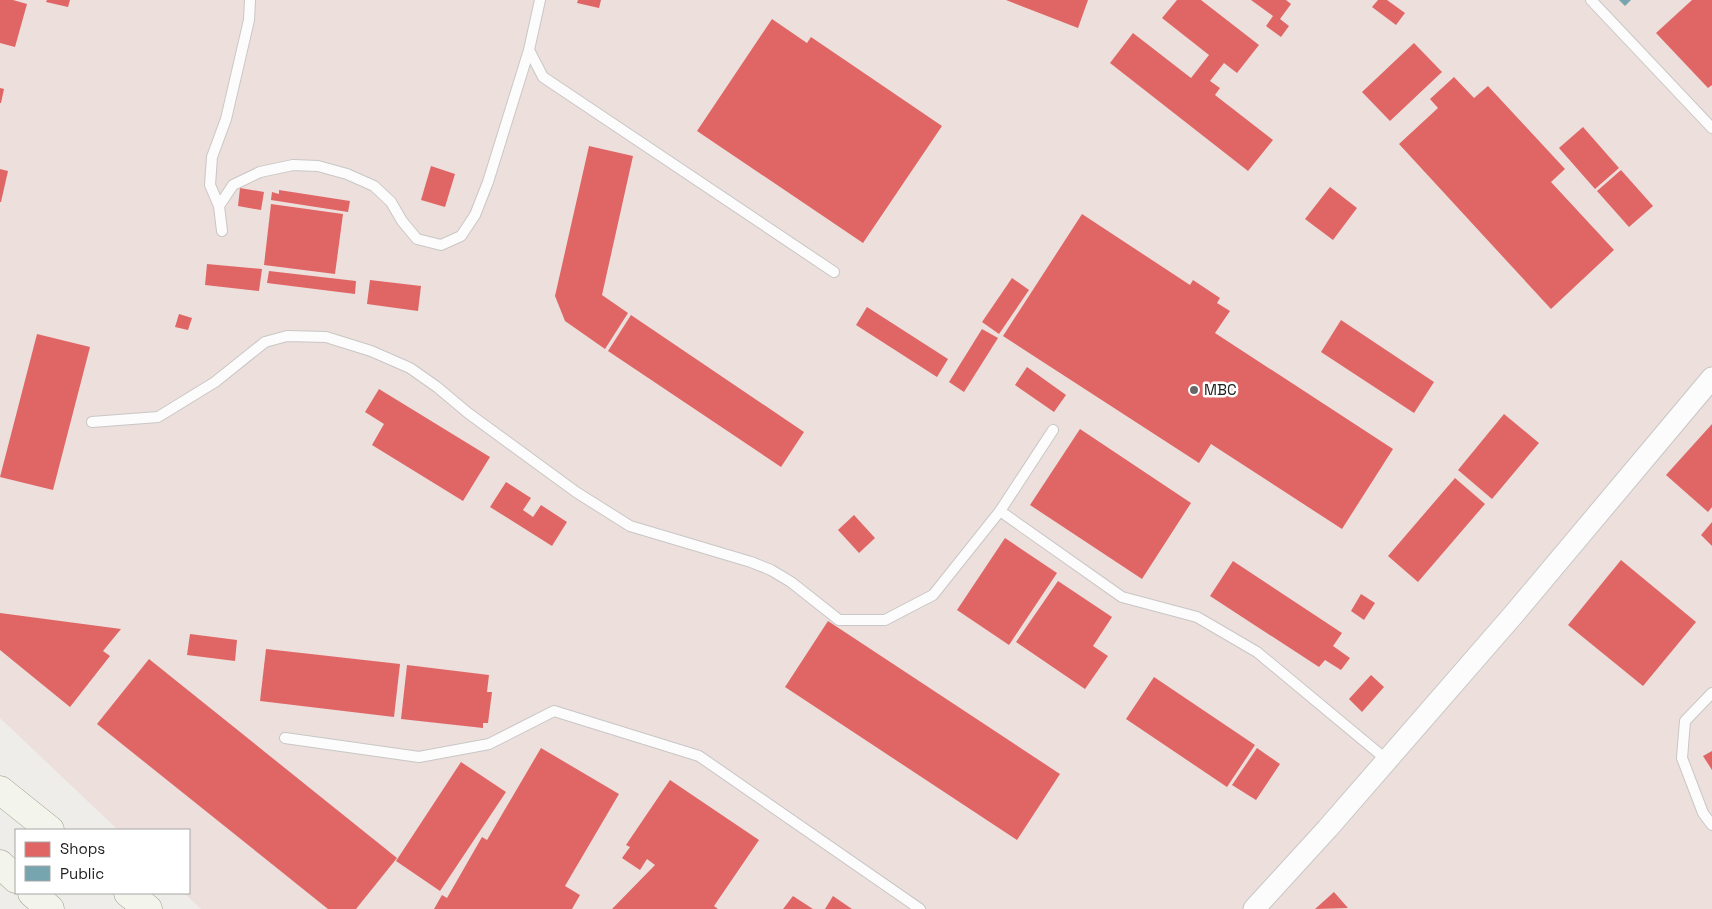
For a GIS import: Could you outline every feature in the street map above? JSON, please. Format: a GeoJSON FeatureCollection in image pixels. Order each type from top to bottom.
{"type":"FeatureCollection","features":[{"type":"Feature","properties":{"kind":"main road"},"geometry":{"type":"LineString","coordinates":[[0,790],[49,829]]}},
{"type":"Feature","properties":{"kind":"main road"},"geometry":{"type":"LineString","coordinates":[[0,864],[15,878]]}},
{"type":"Feature","properties":{"kind":"main road"},"geometry":{"type":"LineString","coordinates":[[33,894],[50,909]]}},
{"type":"Feature","properties":{"kind":"main road"},"geometry":{"type":"LineString","coordinates":[[129,894],[148,909]]}},
{"type":"Feature","properties":{"kind":"street"},"geometry":{"type":"LineString","coordinates":[[1254,909],[1284,878],[1514,614],[1712,378]]}},
{"type":"Feature","properties":{"kind":"lane"},"geometry":{"type":"LineString","coordinates":[[222,231],[219,206],[210,185],[212,157],[226,119],[249,20],[250,0]]}},
{"type":"Feature","properties":{"kind":"lane"},"geometry":{"type":"LineString","coordinates":[[219,206],[233,185],[260,172],[293,165],[318,166],[348,174],[374,186],[391,202],[402,221],[417,238],[441,245],[461,236],[475,215],[488,182],[529,50],[540,0]]}},
{"type":"Feature","properties":{"kind":"lane"},"geometry":{"type":"LineString","coordinates":[[1591,0],[1712,128]]}},
{"type":"Feature","properties":{"kind":"lane"},"geometry":{"type":"LineString","coordinates":[[529,50],[543,77],[834,272]]}},
{"type":"Feature","properties":{"kind":"lane"},"geometry":{"type":"LineString","coordinates":[[92,422],[158,417],[216,382],[264,342],[287,336],[326,337],[371,351],[410,368],[437,387],[468,414],[576,492],[630,526],[751,562],[771,570],[790,582],[839,620],[885,620],[933,595],[1000,511],[1053,430]]}},
{"type":"Feature","properties":{"kind":"lane"},"geometry":{"type":"LineString","coordinates":[[1000,511],[1122,597],[1198,617],[1257,652],[1387,760]]}},
{"type":"Feature","properties":{"kind":"lane"},"geometry":{"type":"LineString","coordinates":[[1712,693],[1685,721],[1682,758],[1703,813],[1712,825]]}},
{"type":"Feature","properties":{"kind":"lane"},"geometry":{"type":"LineString","coordinates":[[285,738],[419,757],[489,744],[554,710],[699,756],[920,909]]}},
{"type":"Feature","properties":{"kind":"shaded area"},"geometry":{"type":"Polygon","coordinates":[[[0,0],[1712,0],[1712,909],[201,909],[185,894],[190,894],[190,829],[117,829],[0,718],[0,0]]]}},
{"type":"Feature","properties":{"kind":"building: Shops"},"geometry":{"type":"Polygon","coordinates":[[[0,0],[13,0],[27,4],[15,47],[0,43],[0,0]]]}},
{"type":"Feature","properties":{"kind":"building: Shops"},"geometry":{"type":"Polygon","coordinates":[[[47,0],[70,0],[68,7],[46,2],[47,0]]]}},
{"type":"Feature","properties":{"kind":"building: Shops"},"geometry":{"type":"Polygon","coordinates":[[[578,0],[601,0],[599,8],[577,3],[578,0]]]}},
{"type":"Feature","properties":{"kind":"building: Shops"},"geometry":{"type":"Polygon","coordinates":[[[1006,0],[1088,0],[1078,28],[1006,0]]]}},
{"type":"Feature","properties":{"kind":"building: Shops"},"geometry":{"type":"Polygon","coordinates":[[[1177,0],[1201,0],[1259,45],[1237,73],[1224,63],[1210,81],[1220,88],[1215,95],[1273,140],[1248,171],[1110,63],[1133,33],[1191,78],[1209,55],[1162,18],[1177,0]]]}},
{"type":"Feature","properties":{"kind":"building: Shops"},"geometry":{"type":"Polygon","coordinates":[[[1251,0],[1286,0],[1291,4],[1280,19],[1289,26],[1281,37],[1266,26],[1273,16],[1251,0]]]}},
{"type":"Feature","properties":{"kind":"building: Shops"},"geometry":{"type":"Polygon","coordinates":[[[1378,0],[1387,0],[1405,13],[1396,25],[1372,7],[1378,0]]]}},
{"type":"Feature","properties":{"kind":"building: Shops"},"geometry":{"type":"Polygon","coordinates":[[[1692,0],[1712,0],[1712,85],[1708,88],[1656,33],[1692,0]]]}},
{"type":"Feature","properties":{"kind":"building: Shops"},"geometry":{"type":"Polygon","coordinates":[[[772,19],[807,43],[811,37],[942,126],[863,243],[697,131],[772,19]]]}},
{"type":"Feature","properties":{"kind":"building: Shops"},"geometry":{"type":"Polygon","coordinates":[[[1414,43],[1442,72],[1390,121],[1362,92],[1414,43]]]}},
{"type":"Feature","properties":{"kind":"building: Shops"},"geometry":{"type":"Polygon","coordinates":[[[1454,77],[1474,98],[1488,86],[1565,169],[1551,182],[1614,250],[1551,309],[1399,144],[1438,108],[1430,99],[1454,77]]]}},
{"type":"Feature","properties":{"kind":"building: Shops"},"geometry":{"type":"Polygon","coordinates":[[[0,88],[4,89],[1,103],[0,103],[0,88]]]}},
{"type":"Feature","properties":{"kind":"building: Shops"},"geometry":{"type":"Polygon","coordinates":[[[1583,127],[1619,168],[1595,189],[1559,148],[1583,127]]]}},
{"type":"Feature","properties":{"kind":"building: Shops"},"geometry":{"type":"Polygon","coordinates":[[[589,146],[633,156],[602,295],[628,313],[605,349],[565,321],[555,296],[589,146]]]}},
{"type":"Feature","properties":{"kind":"building: Shops"},"geometry":{"type":"Polygon","coordinates":[[[431,166],[455,174],[445,207],[421,200],[431,166]]]}},
{"type":"Feature","properties":{"kind":"building: Shops"},"geometry":{"type":"Polygon","coordinates":[[[0,169],[8,171],[1,202],[0,202],[0,169]]]}},
{"type":"Feature","properties":{"kind":"building: Shops"},"geometry":{"type":"Polygon","coordinates":[[[1621,170],[1653,206],[1629,227],[1597,191],[1621,170]]]}},
{"type":"Feature","properties":{"kind":"building: Shops"},"geometry":{"type":"Polygon","coordinates":[[[1330,187],[1357,208],[1333,240],[1305,219],[1330,187]]]}},
{"type":"Feature","properties":{"kind":"building: Shops"},"geometry":{"type":"Polygon","coordinates":[[[240,188],[264,192],[261,210],[238,206],[240,188]]]}},
{"type":"Feature","properties":{"kind":"building: Shops"},"geometry":{"type":"Polygon","coordinates":[[[279,190],[350,201],[348,212],[271,200],[272,192],[279,194],[279,190]]]}},
{"type":"Feature","properties":{"kind":"building: Shops"},"geometry":{"type":"Polygon","coordinates":[[[271,204],[343,214],[335,274],[264,265],[271,204]]]}},
{"type":"Feature","properties":{"kind":"building: Shops","name":"MBC"},"geometry":{"type":"Polygon","coordinates":[[[1082,214],[1190,285],[1193,280],[1220,298],[1217,303],[1230,311],[1215,333],[1393,449],[1342,529],[1211,444],[1199,463],[1003,336],[1082,214]]]}},
{"type":"Feature","properties":{"kind":"building: Shops"},"geometry":{"type":"Polygon","coordinates":[[[207,264],[262,269],[259,291],[205,285],[207,264]]]}},
{"type":"Feature","properties":{"kind":"building: Shops"},"geometry":{"type":"Polygon","coordinates":[[[269,271],[356,281],[355,294],[267,283],[269,271]]]}},
{"type":"Feature","properties":{"kind":"building: Shops"},"geometry":{"type":"Polygon","coordinates":[[[1012,278],[1029,290],[999,334],[982,322],[1012,278]]]}},
{"type":"Feature","properties":{"kind":"building: Shops"},"geometry":{"type":"Polygon","coordinates":[[[370,280],[421,286],[418,311],[367,304],[370,280]]]}},
{"type":"Feature","properties":{"kind":"building: Shops"},"geometry":{"type":"Polygon","coordinates":[[[867,307],[948,359],[937,377],[856,325],[867,307]]]}},
{"type":"Feature","properties":{"kind":"building: Shops"},"geometry":{"type":"Polygon","coordinates":[[[179,314],[192,318],[188,330],[175,327],[179,314]]]}},
{"type":"Feature","properties":{"kind":"building: Shops"},"geometry":{"type":"Polygon","coordinates":[[[631,315],[804,432],[781,467],[608,351],[631,315]]]}},
{"type":"Feature","properties":{"kind":"building: Shops"},"geometry":{"type":"Polygon","coordinates":[[[1341,320],[1434,382],[1414,413],[1321,352],[1341,320]]]}},
{"type":"Feature","properties":{"kind":"building: Shops"},"geometry":{"type":"Polygon","coordinates":[[[982,329],[998,338],[964,392],[949,382],[982,329]]]}},
{"type":"Feature","properties":{"kind":"building: Shops"},"geometry":{"type":"Polygon","coordinates":[[[37,334],[90,347],[53,490],[0,477],[37,334]]]}},
{"type":"Feature","properties":{"kind":"building: Shops"},"geometry":{"type":"Polygon","coordinates":[[[1027,367],[1066,395],[1054,412],[1015,385],[1027,367]]]}},
{"type":"Feature","properties":{"kind":"building: Shops"},"geometry":{"type":"Polygon","coordinates":[[[379,389],[490,457],[463,501],[372,445],[384,424],[365,412],[379,389]]]}},
{"type":"Feature","properties":{"kind":"building: Shops"},"geometry":{"type":"Polygon","coordinates":[[[1504,414],[1539,443],[1492,499],[1458,470],[1504,414]]]}},
{"type":"Feature","properties":{"kind":"building: Shops"},"geometry":{"type":"Polygon","coordinates":[[[1712,424],[1712,507],[1708,512],[1666,475],[1712,424]]]}},
{"type":"Feature","properties":{"kind":"building: Shops"},"geometry":{"type":"Polygon","coordinates":[[[1080,429],[1191,503],[1142,579],[1030,505],[1080,429]]]}},
{"type":"Feature","properties":{"kind":"building: Shops"},"geometry":{"type":"Polygon","coordinates":[[[1455,478],[1485,504],[1418,582],[1388,556],[1455,478]]]}},
{"type":"Feature","properties":{"kind":"building: Shops"},"geometry":{"type":"Polygon","coordinates":[[[506,482],[531,498],[523,510],[533,517],[541,505],[567,522],[552,546],[490,507],[506,482]]]}},
{"type":"Feature","properties":{"kind":"building: Shops"},"geometry":{"type":"Polygon","coordinates":[[[854,515],[875,538],[859,553],[838,530],[854,515]]]}},
{"type":"Feature","properties":{"kind":"building: Shops"},"geometry":{"type":"Polygon","coordinates":[[[1712,522],[1712,546],[1701,535],[1712,522]]]}},
{"type":"Feature","properties":{"kind":"building: Shops"},"geometry":{"type":"Polygon","coordinates":[[[1005,538],[1057,573],[1009,645],[957,610],[1005,538]]]}},
{"type":"Feature","properties":{"kind":"building: Shops"},"geometry":{"type":"Polygon","coordinates":[[[1621,560],[1696,622],[1643,686],[1568,625],[1621,560]]]}},
{"type":"Feature","properties":{"kind":"building: Shops"},"geometry":{"type":"Polygon","coordinates":[[[1233,561],[1342,633],[1333,646],[1350,658],[1341,670],[1325,660],[1319,667],[1210,596],[1233,561]]]}},
{"type":"Feature","properties":{"kind":"building: Shops"},"geometry":{"type":"Polygon","coordinates":[[[1058,581],[1112,617],[1093,646],[1108,656],[1085,689],[1016,642],[1058,581]]]}},
{"type":"Feature","properties":{"kind":"building: Shops"},"geometry":{"type":"Polygon","coordinates":[[[1361,594],[1375,603],[1364,620],[1351,611],[1361,594]]]}},
{"type":"Feature","properties":{"kind":"building: Shops"},"geometry":{"type":"Polygon","coordinates":[[[0,613],[121,629],[103,651],[110,656],[70,707],[0,650],[0,613]]]}},
{"type":"Feature","properties":{"kind":"building: Shops"},"geometry":{"type":"Polygon","coordinates":[[[828,621],[1060,774],[1017,840],[785,687],[828,621]]]}},
{"type":"Feature","properties":{"kind":"building: Shops"},"geometry":{"type":"Polygon","coordinates":[[[190,634],[237,640],[235,661],[187,655],[190,634]]]}},
{"type":"Feature","properties":{"kind":"building: Shops"},"geometry":{"type":"Polygon","coordinates":[[[266,649],[400,664],[394,717],[260,701],[266,649]]]}},
{"type":"Feature","properties":{"kind":"building: Shops"},"geometry":{"type":"Polygon","coordinates":[[[149,659],[397,858],[356,909],[328,909],[97,724],[149,659]]]}},
{"type":"Feature","properties":{"kind":"building: Shops"},"geometry":{"type":"Polygon","coordinates":[[[407,665],[489,675],[487,692],[492,692],[488,723],[483,723],[483,728],[401,719],[407,665]]]}},
{"type":"Feature","properties":{"kind":"building: Shops"},"geometry":{"type":"Polygon","coordinates":[[[1371,675],[1384,687],[1362,712],[1349,699],[1371,675]]]}},
{"type":"Feature","properties":{"kind":"building: Shops"},"geometry":{"type":"Polygon","coordinates":[[[1154,677],[1255,745],[1227,787],[1126,719],[1154,677]]]}},
{"type":"Feature","properties":{"kind":"building: Shops"},"geometry":{"type":"Polygon","coordinates":[[[541,748],[619,794],[565,886],[580,895],[572,909],[434,909],[442,895],[447,898],[482,837],[487,840],[541,748]]]}},
{"type":"Feature","properties":{"kind":"building: Shops"},"geometry":{"type":"Polygon","coordinates":[[[1257,748],[1280,764],[1256,800],[1232,785],[1257,748]]]}},
{"type":"Feature","properties":{"kind":"building: Shops"},"geometry":{"type":"Polygon","coordinates":[[[1712,751],[1712,770],[1703,756],[1712,751]]]}},
{"type":"Feature","properties":{"kind":"building: Shops"},"geometry":{"type":"Polygon","coordinates":[[[461,762],[506,792],[440,891],[396,861],[461,762]]]}},
{"type":"Feature","properties":{"kind":"building: Shops"},"geometry":{"type":"Polygon","coordinates":[[[670,780],[759,840],[714,906],[718,909],[612,909],[655,865],[647,859],[640,870],[622,858],[630,847],[626,845],[670,780]]]}},
{"type":"Feature","properties":{"kind":"building: Shops"},"geometry":{"type":"Polygon","coordinates":[[[1334,892],[1348,908],[1315,909],[1334,892]]]}},
{"type":"Feature","properties":{"kind":"building: Shops"},"geometry":{"type":"Polygon","coordinates":[[[793,896],[813,909],[783,909],[793,896]]]}},
{"type":"Feature","properties":{"kind":"building: Shops"},"geometry":{"type":"Polygon","coordinates":[[[833,896],[852,909],[825,909],[833,896]]]}},
{"type":"Feature","properties":{"kind":"building: Public"},"geometry":{"type":"Polygon","coordinates":[[[1619,0],[1631,0],[1625,6],[1619,0]]]}},
{"type":"Feature","properties":{"kind":"place","name":"MBC"},"geometry":{"type":"Point","coordinates":[1194,390]}}]}
